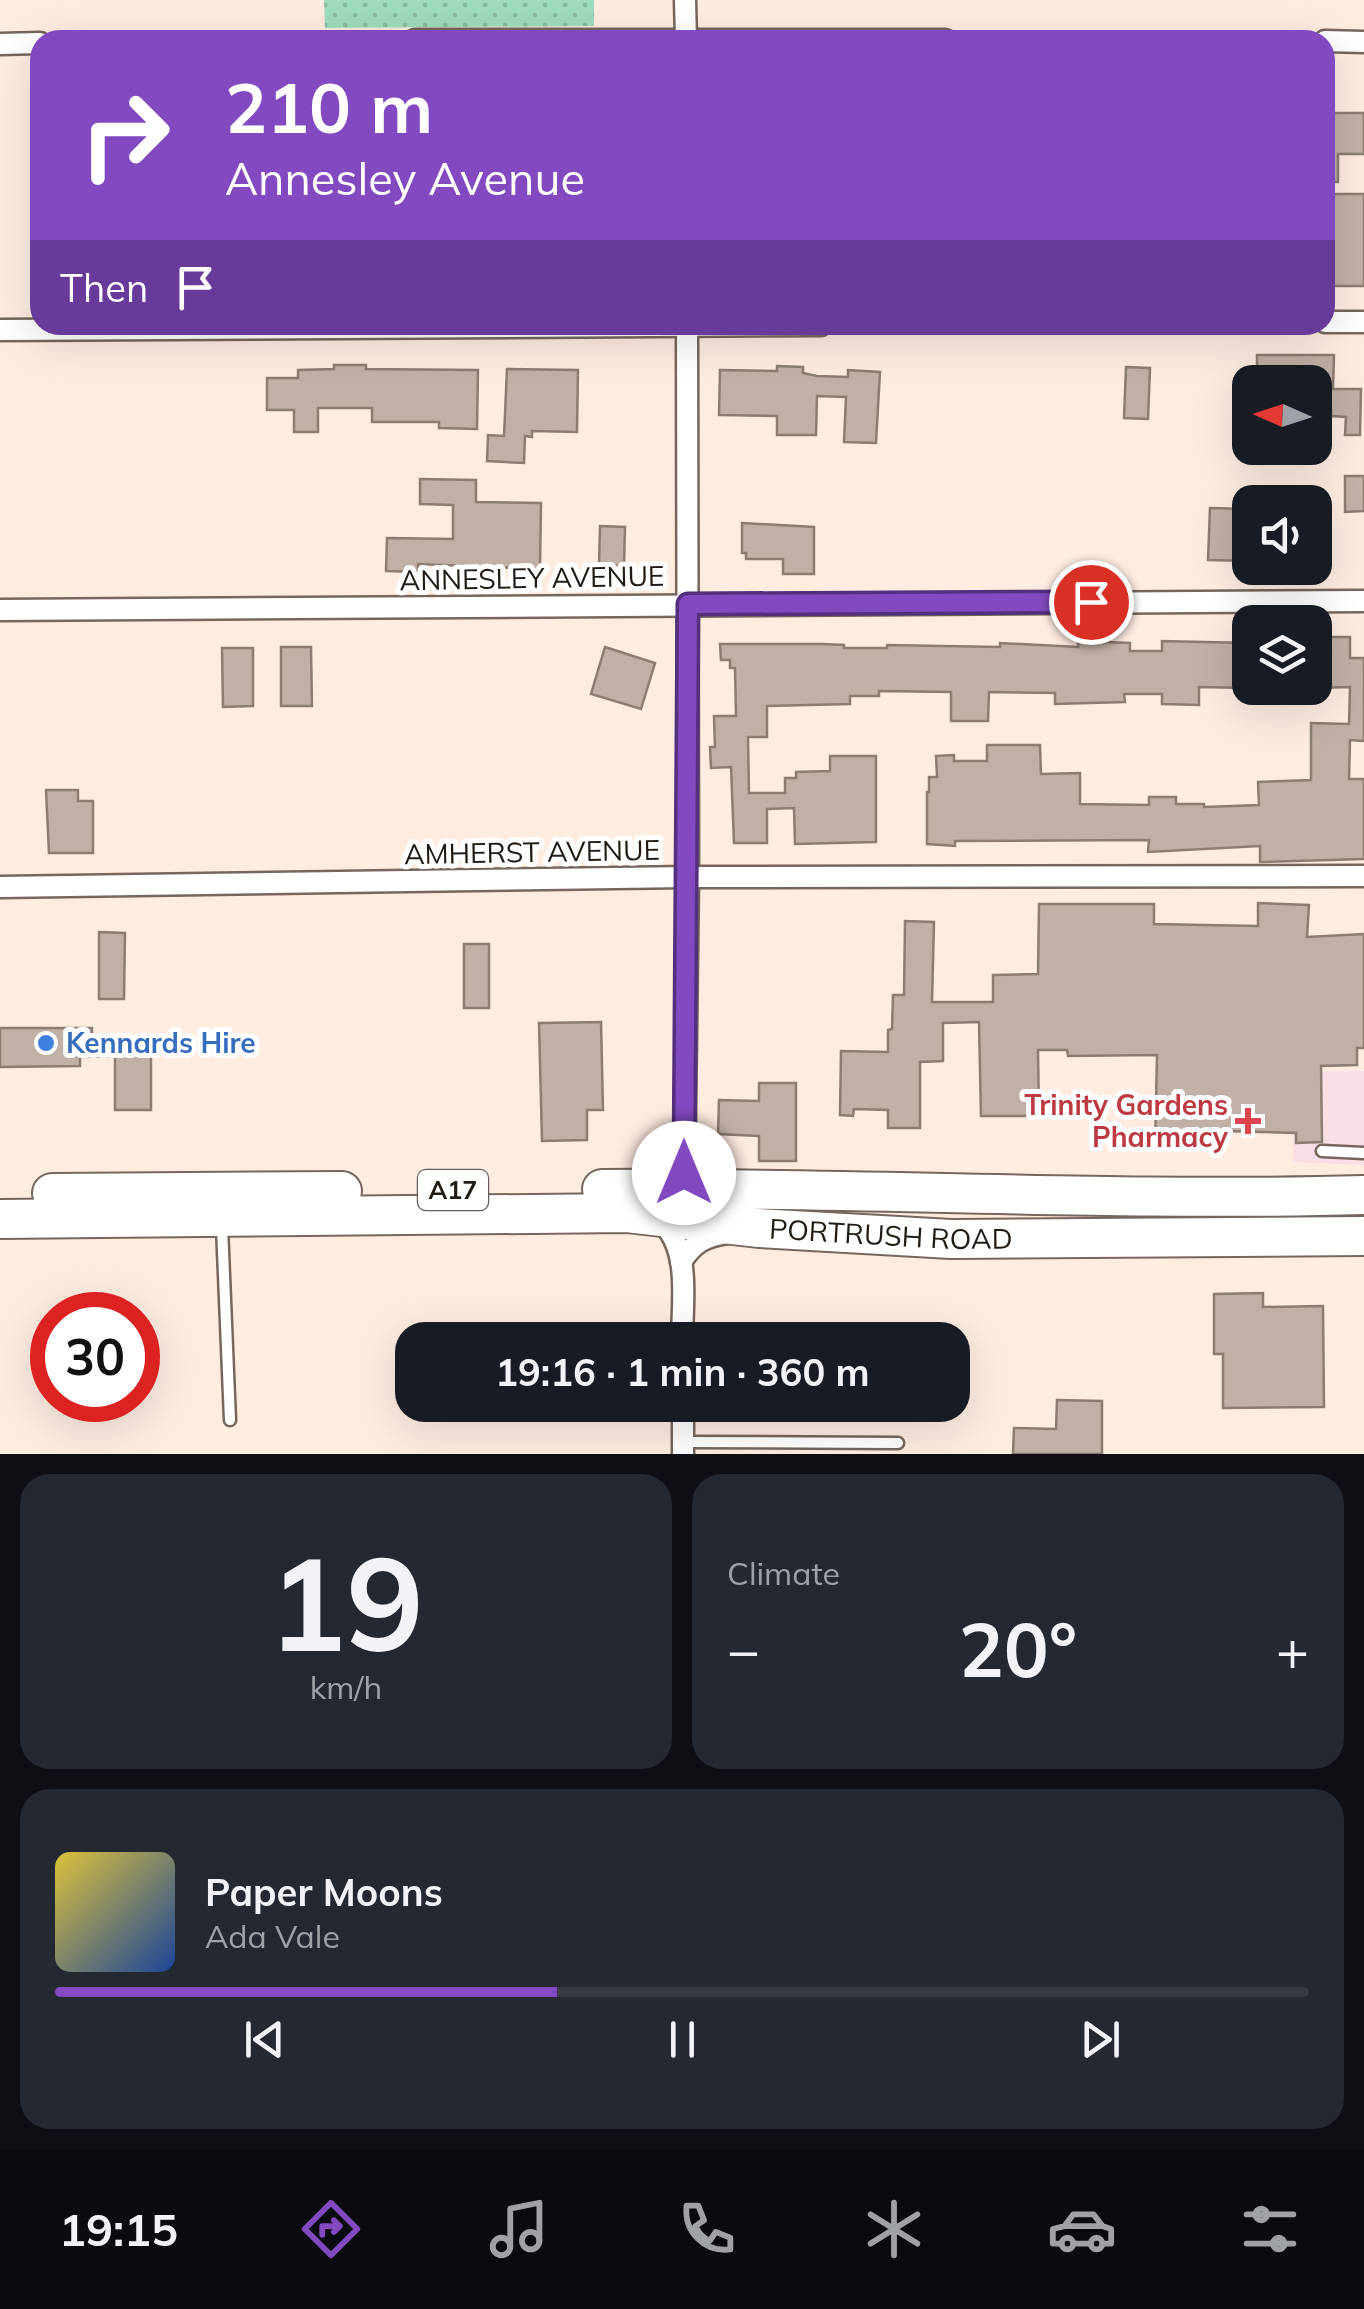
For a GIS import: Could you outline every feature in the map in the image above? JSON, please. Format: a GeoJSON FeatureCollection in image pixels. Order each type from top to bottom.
{"type":"FeatureCollection","features":[{"type":"Feature","properties":{"kind":"highway","name":"PORTRUSH ROAD"},"geometry":{"type":"LineString","coordinates":[[0,1219],[222,1205],[684,1188],[1060,1198],[1364,1195]]}},
{"type":"Feature","properties":{"kind":"highway"},"geometry":{"type":"LineString","coordinates":[[642,1214],[675,1198],[684,1188],[706,1203],[830,1232]]}},
{"type":"Feature","properties":{"kind":"highway","name":"PORTRUSH ROAD"},"geometry":{"type":"LineString","coordinates":[[0,1193],[222,1205],[642,1214],[759,1228],[1042,1240],[1360,1240]]}},
{"type":"Feature","properties":{"kind":"street"},"geometry":{"type":"LineString","coordinates":[[685,0],[686,30]]}},
{"type":"Feature","properties":{"kind":"street"},"geometry":{"type":"LineString","coordinates":[[1335,42],[1364,42]]}},
{"type":"Feature","properties":{"kind":"street"},"geometry":{"type":"LineString","coordinates":[[0,44],[30,43]]}},
{"type":"Feature","properties":{"kind":"street"},"geometry":{"type":"LineString","coordinates":[[1335,322],[1364,322]]}},
{"type":"Feature","properties":{"kind":"street"},"geometry":{"type":"LineString","coordinates":[[0,330],[30,330]]}},
{"type":"Feature","properties":{"kind":"street"},"geometry":{"type":"LineString","coordinates":[[684,1188],[687,335]]}},
{"type":"Feature","properties":{"kind":"street","name":"ANNESLEY AVENUE"},"geometry":{"type":"LineString","coordinates":[[0,610],[1364,602]]}},
{"type":"Feature","properties":{"kind":"street","name":"AMHERST AVENUE"},"geometry":{"type":"LineString","coordinates":[[0,887],[688,877],[1364,876]]}},
{"type":"Feature","properties":{"kind":"street"},"geometry":{"type":"LineString","coordinates":[[642,1214],[677,1242],[682,1262],[682,1322]]}},
{"type":"Feature","properties":{"kind":"street"},"geometry":{"type":"LineString","coordinates":[[682,1262],[690,1248],[704,1238],[759,1228]]}},
{"type":"Feature","properties":{"kind":"street"},"geometry":{"type":"LineString","coordinates":[[682,1422],[683,1448]]}},
{"type":"Feature","properties":{"kind":"lane"},"geometry":{"type":"LineString","coordinates":[[1322,1151],[1364,1153]]}},
{"type":"Feature","properties":{"kind":"lane"},"geometry":{"type":"LineString","coordinates":[[222,1205],[230,1420]]}},
{"type":"Feature","properties":{"kind":"lane"},"geometry":{"type":"LineString","coordinates":[[683,1448],[898,1443]]}},
{"type":"Feature","properties":{"kind":"shaded area"},"geometry":{"type":"Polygon","coordinates":[[[1364,1071],[1364,1165],[1293,1162],[1293,1072],[1364,1071]]]}},
{"type":"Feature","properties":{"kind":"green space"},"geometry":{"type":"Polygon","coordinates":[[[324,0],[594,0],[594,26],[325,28],[324,0]]]}},
{"type":"Feature","properties":{"kind":"building"},"geometry":{"type":"Polygon","coordinates":[[[1335,113],[1364,113],[1364,154],[1338,154],[1338,182],[1335,113]]]}},
{"type":"Feature","properties":{"kind":"building"},"geometry":{"type":"Polygon","coordinates":[[[1335,194],[1364,194],[1364,286],[1335,286],[1335,194]]]}},
{"type":"Feature","properties":{"kind":"building"},"geometry":{"type":"Polygon","coordinates":[[[1257,355],[1334,355],[1333,389],[1361,389],[1360,435],[1345,435],[1346,417],[1332,416],[1332,365],[1257,365],[1257,355]]]}},
{"type":"Feature","properties":{"kind":"building"},"geometry":{"type":"Polygon","coordinates":[[[334,365],[478,370],[477,429],[439,428],[439,422],[372,422],[372,408],[318,408],[318,432],[294,432],[294,410],[267,410],[267,378],[298,378],[298,370],[334,369],[334,365]]]}},
{"type":"Feature","properties":{"kind":"building"},"geometry":{"type":"Polygon","coordinates":[[[777,366],[803,367],[803,373],[817,376],[848,377],[848,370],[880,372],[876,443],[844,442],[846,397],[817,396],[816,435],[777,435],[777,416],[719,415],[720,370],[777,371],[777,366]]]}},
{"type":"Feature","properties":{"kind":"building"},"geometry":{"type":"Polygon","coordinates":[[[1126,367],[1150,368],[1148,419],[1124,418],[1126,367]]]}},
{"type":"Feature","properties":{"kind":"building"},"geometry":{"type":"Polygon","coordinates":[[[507,369],[578,370],[577,432],[532,431],[532,437],[525,436],[524,463],[487,461],[488,435],[504,436],[507,369]]]}},
{"type":"Feature","properties":{"kind":"building"},"geometry":{"type":"Polygon","coordinates":[[[1345,476],[1364,476],[1364,511],[1345,512],[1345,476]]]}},
{"type":"Feature","properties":{"kind":"building"},"geometry":{"type":"Polygon","coordinates":[[[420,479],[476,480],[476,502],[541,503],[540,569],[418,564],[418,572],[386,571],[387,538],[453,539],[453,505],[420,504],[420,479]]]}},
{"type":"Feature","properties":{"kind":"building"},"geometry":{"type":"Polygon","coordinates":[[[1210,508],[1232,509],[1232,561],[1208,560],[1210,508]]]}},
{"type":"Feature","properties":{"kind":"building"},"geometry":{"type":"Polygon","coordinates":[[[742,523],[814,527],[814,574],[783,574],[783,559],[746,559],[746,553],[742,553],[742,523]]]}},
{"type":"Feature","properties":{"kind":"building"},"geometry":{"type":"Polygon","coordinates":[[[600,526],[625,527],[624,566],[599,565],[600,526]]]}},
{"type":"Feature","properties":{"kind":"building"},"geometry":{"type":"Polygon","coordinates":[[[1332,637],[1350,637],[1350,658],[1364,658],[1364,741],[1350,740],[1349,779],[1364,779],[1364,859],[1260,862],[1260,846],[1148,852],[1149,840],[927,844],[927,792],[929,777],[937,777],[936,756],[954,755],[954,761],[987,761],[987,745],[1040,745],[1041,774],[1080,773],[1080,804],[1149,805],[1149,797],[1176,797],[1176,804],[1204,807],[1259,805],[1258,782],[1311,780],[1311,723],[1349,724],[1350,687],[1332,688],[1332,637]]]}},
{"type":"Feature","properties":{"kind":"building"},"geometry":{"type":"Polygon","coordinates":[[[1078,641],[1130,643],[1130,651],[1162,651],[1162,641],[1232,643],[1232,688],[1199,687],[1199,705],[1162,704],[1162,694],[1124,694],[1125,702],[1055,704],[1055,693],[989,692],[988,721],[951,721],[951,692],[879,691],[879,696],[850,696],[850,704],[767,706],[767,737],[748,737],[749,793],[785,793],[785,778],[796,778],[796,772],[830,771],[830,756],[876,756],[876,842],[795,844],[794,808],[767,809],[767,843],[734,843],[731,767],[711,768],[714,716],[736,716],[735,668],[730,668],[730,660],[721,660],[720,644],[887,648],[1000,647],[1000,643],[1078,647],[1078,641]]]}},
{"type":"Feature","properties":{"kind":"building"},"geometry":{"type":"Polygon","coordinates":[[[281,647],[311,647],[312,706],[281,706],[281,647]]]}},
{"type":"Feature","properties":{"kind":"building"},"geometry":{"type":"Polygon","coordinates":[[[605,647],[655,663],[641,709],[591,694],[605,647]]]}},
{"type":"Feature","properties":{"kind":"building"},"geometry":{"type":"Polygon","coordinates":[[[222,648],[253,648],[253,706],[223,707],[222,648]]]}},
{"type":"Feature","properties":{"kind":"building"},"geometry":{"type":"Polygon","coordinates":[[[46,790],[78,790],[78,801],[93,801],[93,853],[49,853],[46,790]]]}},
{"type":"Feature","properties":{"kind":"building"},"geometry":{"type":"Polygon","coordinates":[[[1258,903],[1309,905],[1307,937],[1364,934],[1364,1048],[1357,1048],[1357,1065],[1321,1066],[1322,1142],[1296,1143],[1296,1133],[1224,1131],[1224,1148],[1155,1147],[1157,1055],[1068,1056],[1067,1050],[1038,1050],[1039,1116],[981,1116],[979,1022],[943,1023],[943,1061],[920,1062],[920,1128],[888,1128],[888,1110],[854,1109],[853,1116],[840,1115],[841,1051],[888,1052],[893,995],[904,995],[905,921],[934,922],[932,1002],[993,1002],[993,975],[1038,974],[1039,904],[1154,904],[1154,924],[1258,926],[1258,903]]]}},
{"type":"Feature","properties":{"kind":"building"},"geometry":{"type":"Polygon","coordinates":[[[99,932],[125,933],[124,999],[99,999],[99,932]]]}},
{"type":"Feature","properties":{"kind":"building"},"geometry":{"type":"Polygon","coordinates":[[[464,944],[489,944],[489,1008],[464,1008],[464,944]]]}},
{"type":"Feature","properties":{"kind":"building"},"geometry":{"type":"Polygon","coordinates":[[[601,1022],[603,1110],[587,1110],[587,1140],[542,1141],[539,1023],[601,1022]]]}},
{"type":"Feature","properties":{"kind":"building"},"geometry":{"type":"Polygon","coordinates":[[[0,1028],[92,1028],[92,1042],[151,1042],[151,1110],[115,1110],[115,1056],[80,1057],[80,1066],[0,1067],[0,1028]]]}},
{"type":"Feature","properties":{"kind":"building"},"geometry":{"type":"Polygon","coordinates":[[[759,1083],[796,1083],[796,1161],[759,1161],[759,1136],[718,1134],[719,1100],[759,1101],[759,1083]]]}},
{"type":"Feature","properties":{"kind":"building"},"geometry":{"type":"Polygon","coordinates":[[[1263,1293],[1263,1307],[1323,1306],[1324,1407],[1223,1408],[1223,1354],[1214,1354],[1214,1294],[1263,1293]]]}},
{"type":"Feature","properties":{"kind":"building"},"geometry":{"type":"Polygon","coordinates":[[[1057,1400],[1102,1401],[1102,1454],[1013,1454],[1014,1428],[1056,1429],[1057,1400]]]}},
{"type":"Feature","properties":{"kind":"place","name":"Kennards Hire"},"geometry":{"type":"Point","coordinates":[46,1043]}},
{"type":"Feature","properties":{"kind":"place","name":"Trinity Gardens Pharmacy"},"geometry":{"type":"Point","coordinates":[1248,1121]}},
{"type":"Feature","properties":{"kind":"route"},"geometry":{"type":"LineString","coordinates":[[684,1173],[688,604],[1091,602]]}}]}
